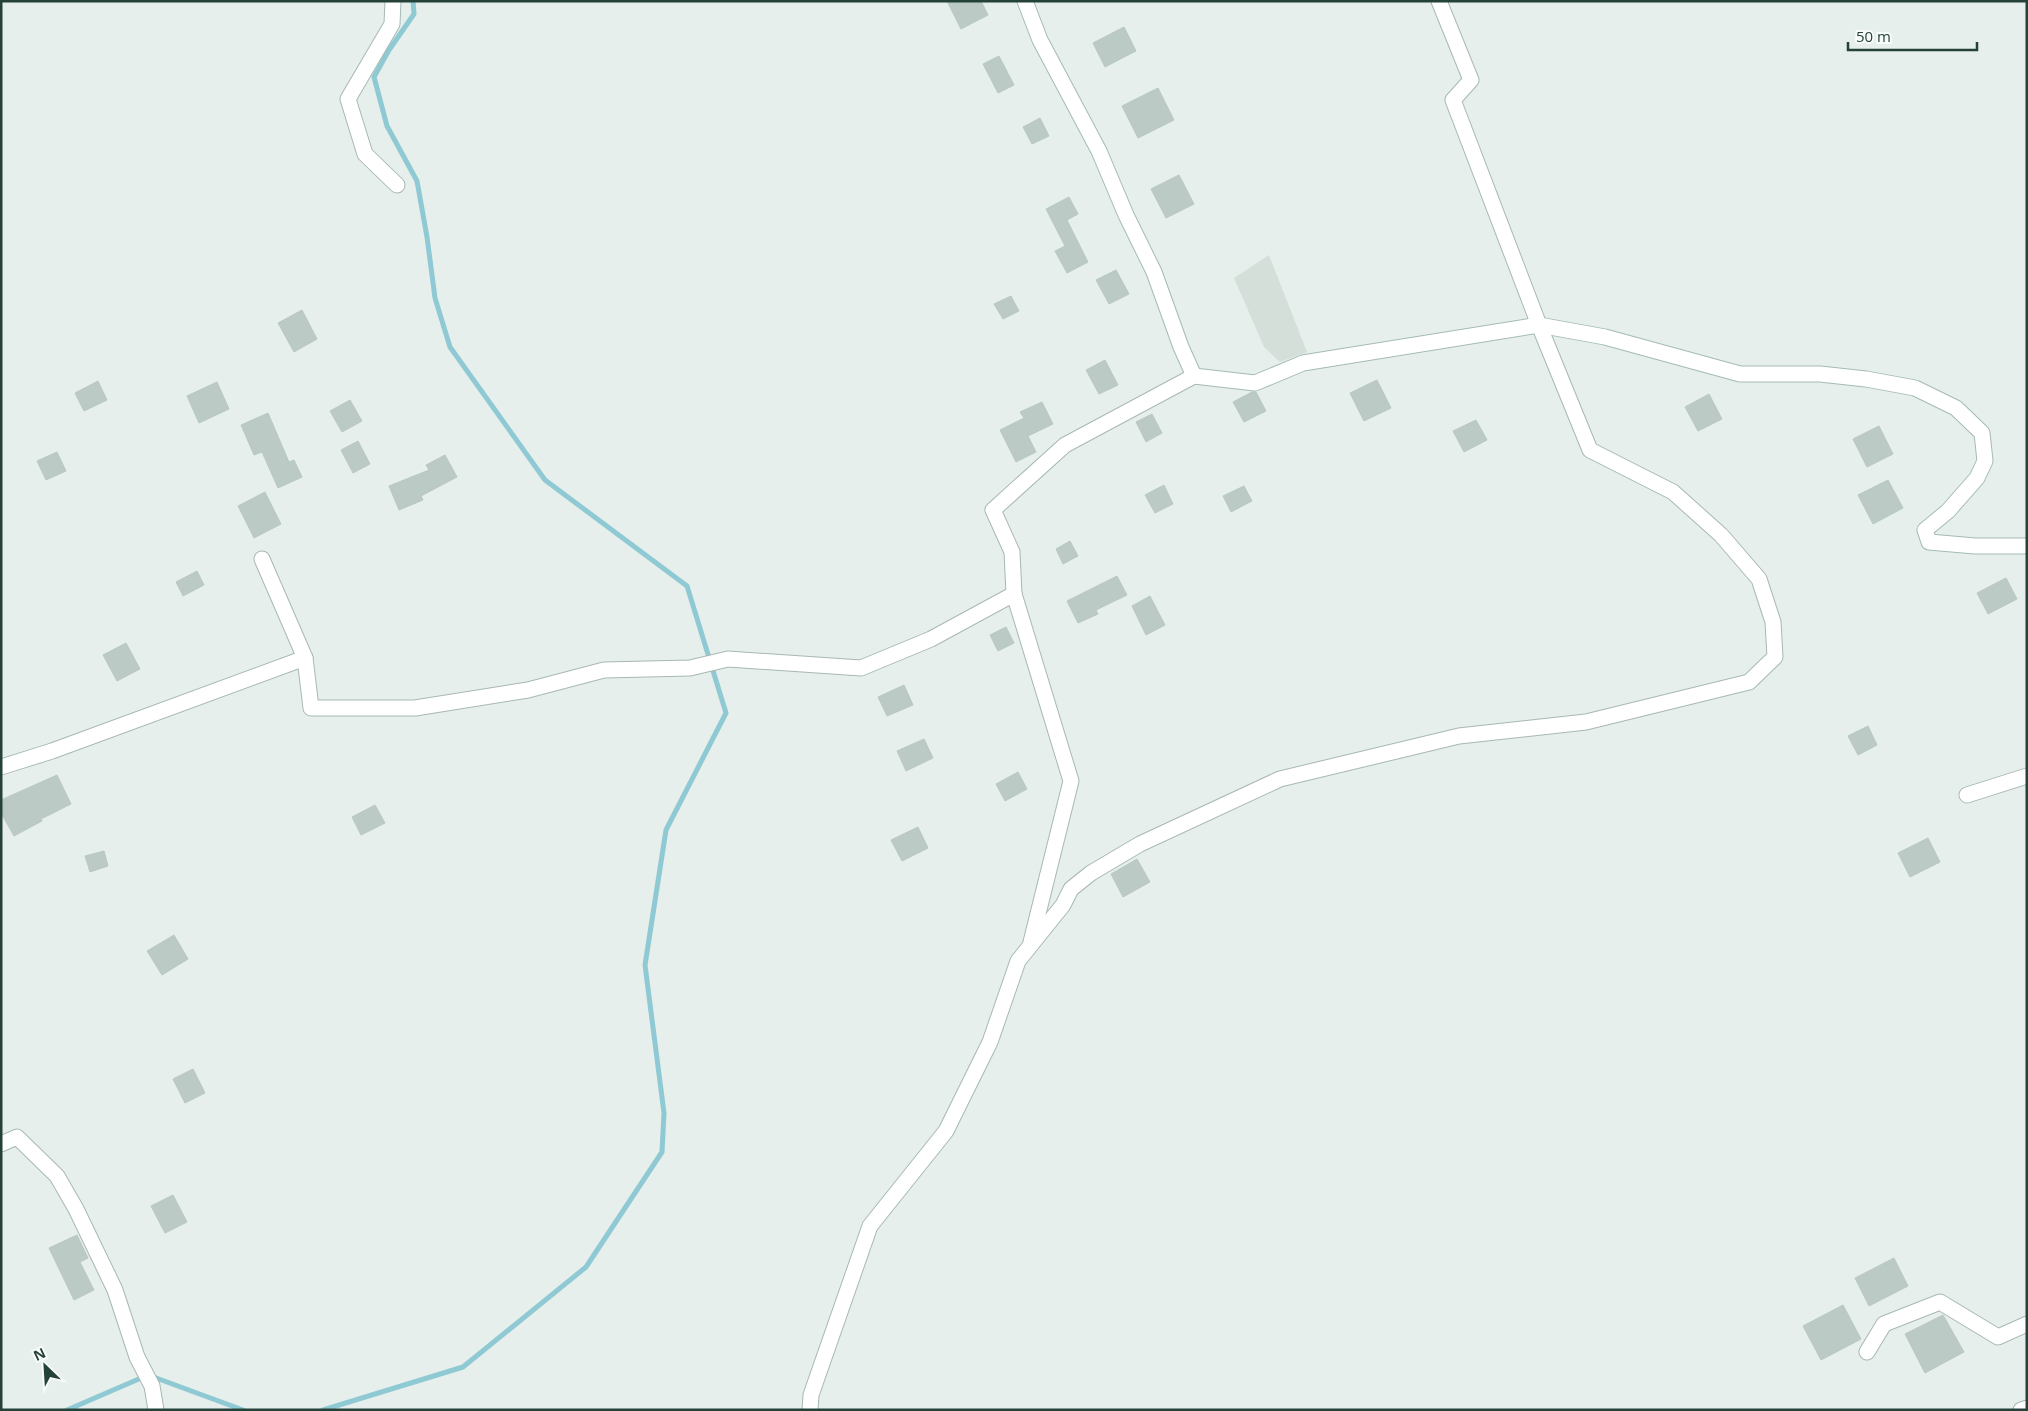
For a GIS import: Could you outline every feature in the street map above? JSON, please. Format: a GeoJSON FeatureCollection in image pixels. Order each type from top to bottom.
{"type":"FeatureCollection","features":[{"type":"Feature","properties":{"kind":"street"},"geometry":{"type":"LineString","coordinates":[[393,1],[392,24],[348,99],[365,154],[397,185]]}},
{"type":"Feature","properties":{"kind":"street"},"geometry":{"type":"LineString","coordinates":[[1025,1],[1040,40],[1099,151],[1154,272],[1181,347],[1194,376]]}},
{"type":"Feature","properties":{"kind":"street"},"geometry":{"type":"LineString","coordinates":[[810,1410],[811,1395],[870,1226],[946,1131],[990,1042],[1018,961],[1063,905],[1071,889],[1091,872],[1140,844],[1280,779],[1459,736],[1586,722],[1749,682],[1775,657],[1773,622],[1759,579],[1722,535],[1673,492],[1590,450],[1538,325],[1453,100],[1471,80],[1439,1]]}},
{"type":"Feature","properties":{"kind":"street"},"geometry":{"type":"LineString","coordinates":[[1030,946],[1071,781],[1014,594],[1012,552],[993,510],[1065,445],[1194,376],[1255,383],[1303,363],[1538,325],[1605,337],[1740,374],[1820,374],[1866,379],[1915,388],[1956,408],[1982,433],[1985,461],[1977,478],[1954,505],[1924,530],[1929,542],[1975,546],[2027,546]]}},
{"type":"Feature","properties":{"kind":"street"},"geometry":{"type":"LineString","coordinates":[[262,559],[305,658],[312,708],[415,708],[528,690],[604,670],[690,668],[728,659],[861,668],[931,639],[1014,594]]}},
{"type":"Feature","properties":{"kind":"street"},"geometry":{"type":"LineString","coordinates":[[1,767],[52,751],[305,658]]}},
{"type":"Feature","properties":{"kind":"street"},"geometry":{"type":"LineString","coordinates":[[1967,795],[2027,776]]}},
{"type":"Feature","properties":{"kind":"street"},"geometry":{"type":"LineString","coordinates":[[1,1144],[17,1137],[56,1176],[76,1209],[114,1290],[142,1366],[152,1386],[156,1410]]}},
{"type":"Feature","properties":{"kind":"street"},"geometry":{"type":"LineString","coordinates":[[1867,1352],[1884,1324],[1940,1302],[1998,1337],[2027,1324]]}},
{"type":"Feature","properties":{"kind":"street"},"geometry":{"type":"LineString","coordinates":[[2021,1410],[2027,1408]]}},
{"type":"Feature","properties":{"kind":"shaded area"},"geometry":{"type":"Polygon","coordinates":[[[1269,255],[1307,352],[1280,362],[1264,347],[1234,278],[1269,255]]]}},
{"type":"Feature","properties":{"kind":"building"},"geometry":{"type":"Polygon","coordinates":[[[947,1],[981,1],[988,15],[961,29],[947,1]]]}},
{"type":"Feature","properties":{"kind":"building"},"geometry":{"type":"Polygon","coordinates":[[[1124,27],[1136,51],[1105,67],[1093,43],[1124,27]]]}},
{"type":"Feature","properties":{"kind":"building"},"geometry":{"type":"Polygon","coordinates":[[[999,56],[1014,85],[998,93],[983,64],[999,56]]]}},
{"type":"Feature","properties":{"kind":"building"},"geometry":{"type":"Polygon","coordinates":[[[1158,88],[1174,120],[1138,138],[1122,106],[1158,88]]]}},
{"type":"Feature","properties":{"kind":"building"},"geometry":{"type":"Polygon","coordinates":[[[1040,118],[1049,136],[1032,144],[1023,127],[1040,118]]]}},
{"type":"Feature","properties":{"kind":"building"},"geometry":{"type":"Polygon","coordinates":[[[1179,175],[1194,204],[1166,218],[1151,189],[1179,175]]]}},
{"type":"Feature","properties":{"kind":"building"},"geometry":{"type":"Polygon","coordinates":[[[1069,197],[1078,214],[1067,220],[1088,262],[1067,273],[1055,251],[1065,246],[1046,209],[1069,197]]]}},
{"type":"Feature","properties":{"kind":"building"},"geometry":{"type":"Polygon","coordinates":[[[1116,270],[1129,294],[1109,304],[1096,280],[1116,270]]]}},
{"type":"Feature","properties":{"kind":"building"},"geometry":{"type":"Polygon","coordinates":[[[1011,296],[1019,311],[1003,319],[994,304],[1011,296]]]}},
{"type":"Feature","properties":{"kind":"building"},"geometry":{"type":"Polygon","coordinates":[[[302,310],[317,339],[294,352],[278,323],[302,310]]]}},
{"type":"Feature","properties":{"kind":"building"},"geometry":{"type":"Polygon","coordinates":[[[1105,360],[1118,385],[1099,394],[1086,370],[1105,360]]]}},
{"type":"Feature","properties":{"kind":"building"},"geometry":{"type":"Polygon","coordinates":[[[1377,380],[1391,408],[1364,421],[1350,393],[1377,380]]]}},
{"type":"Feature","properties":{"kind":"building"},"geometry":{"type":"Polygon","coordinates":[[[98,381],[107,400],[84,411],[75,393],[98,381]]]}},
{"type":"Feature","properties":{"kind":"building"},"geometry":{"type":"Polygon","coordinates":[[[217,382],[229,409],[199,423],[187,396],[217,382]]]}},
{"type":"Feature","properties":{"kind":"building"},"geometry":{"type":"Polygon","coordinates":[[[1252,392],[1256,392],[1266,411],[1244,422],[1233,402],[1252,392]]]}},
{"type":"Feature","properties":{"kind":"building"},"geometry":{"type":"Polygon","coordinates":[[[1709,394],[1722,419],[1698,431],[1685,407],[1709,394]]]}},
{"type":"Feature","properties":{"kind":"building"},"geometry":{"type":"Polygon","coordinates":[[[350,400],[362,421],[342,432],[330,411],[350,400]]]}},
{"type":"Feature","properties":{"kind":"building"},"geometry":{"type":"Polygon","coordinates":[[[1042,402],[1053,424],[1028,436],[1036,452],[1016,462],[1000,430],[1024,418],[1020,412],[1042,402]]]}},
{"type":"Feature","properties":{"kind":"building"},"geometry":{"type":"Polygon","coordinates":[[[268,413],[289,462],[294,460],[302,477],[278,488],[262,452],[254,455],[241,425],[268,413]]]}},
{"type":"Feature","properties":{"kind":"building"},"geometry":{"type":"Polygon","coordinates":[[[1152,414],[1162,433],[1146,442],[1136,422],[1152,414]]]}},
{"type":"Feature","properties":{"kind":"building"},"geometry":{"type":"Polygon","coordinates":[[[1476,420],[1487,440],[1464,452],[1453,431],[1476,420]]]}},
{"type":"Feature","properties":{"kind":"building"},"geometry":{"type":"Polygon","coordinates":[[[1879,426],[1893,454],[1867,467],[1853,439],[1879,426]]]}},
{"type":"Feature","properties":{"kind":"building"},"geometry":{"type":"Polygon","coordinates":[[[358,441],[370,464],[353,473],[341,450],[358,441]]]}},
{"type":"Feature","properties":{"kind":"building"},"geometry":{"type":"Polygon","coordinates":[[[57,452],[66,471],[46,480],[37,461],[57,452]]]}},
{"type":"Feature","properties":{"kind":"building"},"geometry":{"type":"Polygon","coordinates":[[[445,455],[457,477],[421,496],[423,500],[399,510],[389,486],[429,470],[426,465],[445,455]]]}},
{"type":"Feature","properties":{"kind":"building"},"geometry":{"type":"Polygon","coordinates":[[[1888,480],[1903,508],[1873,524],[1858,495],[1888,480]]]}},
{"type":"Feature","properties":{"kind":"building"},"geometry":{"type":"Polygon","coordinates":[[[1164,485],[1173,504],[1155,513],[1145,495],[1164,485]]]}},
{"type":"Feature","properties":{"kind":"building"},"geometry":{"type":"Polygon","coordinates":[[[1244,486],[1252,501],[1231,512],[1223,496],[1244,486]]]}},
{"type":"Feature","properties":{"kind":"building"},"geometry":{"type":"Polygon","coordinates":[[[265,492],[281,524],[254,538],[238,506],[265,492]]]}},
{"type":"Feature","properties":{"kind":"building"},"geometry":{"type":"Polygon","coordinates":[[[1070,541],[1078,556],[1063,564],[1056,549],[1070,541]]]}},
{"type":"Feature","properties":{"kind":"building"},"geometry":{"type":"Polygon","coordinates":[[[197,571],[204,585],[183,596],[176,582],[197,571]]]}},
{"type":"Feature","properties":{"kind":"building"},"geometry":{"type":"Polygon","coordinates":[[[1117,576],[1127,595],[1096,610],[1098,614],[1078,623],[1067,601],[1117,576]]]}},
{"type":"Feature","properties":{"kind":"building"},"geometry":{"type":"Polygon","coordinates":[[[2006,578],[2017,599],[1988,614],[1977,593],[2006,578]]]}},
{"type":"Feature","properties":{"kind":"building"},"geometry":{"type":"Polygon","coordinates":[[[1150,596],[1165,625],[1146,635],[1132,606],[1150,596]]]}},
{"type":"Feature","properties":{"kind":"building"},"geometry":{"type":"Polygon","coordinates":[[[1006,627],[1014,643],[998,651],[990,635],[1006,627]]]}},
{"type":"Feature","properties":{"kind":"building"},"geometry":{"type":"Polygon","coordinates":[[[126,643],[140,669],[117,681],[103,655],[126,643]]]}},
{"type":"Feature","properties":{"kind":"building"},"geometry":{"type":"Polygon","coordinates":[[[904,685],[913,705],[887,716],[878,697],[904,685]]]}},
{"type":"Feature","properties":{"kind":"building"},"geometry":{"type":"Polygon","coordinates":[[[1868,726],[1877,745],[1858,755],[1848,736],[1868,726]]]}},
{"type":"Feature","properties":{"kind":"building"},"geometry":{"type":"Polygon","coordinates":[[[924,739],[933,758],[906,771],[897,751],[924,739]]]}},
{"type":"Feature","properties":{"kind":"building"},"geometry":{"type":"Polygon","coordinates":[[[1018,772],[1027,789],[1005,801],[996,784],[1018,772]]]}},
{"type":"Feature","properties":{"kind":"building"},"geometry":{"type":"Polygon","coordinates":[[[57,775],[71,804],[41,819],[42,821],[14,836],[1,813],[1,800],[57,775]]]}},
{"type":"Feature","properties":{"kind":"building"},"geometry":{"type":"Polygon","coordinates":[[[375,805],[385,823],[361,835],[352,817],[375,805]]]}},
{"type":"Feature","properties":{"kind":"building"},"geometry":{"type":"Polygon","coordinates":[[[918,827],[928,848],[902,861],[891,840],[918,827]]]}},
{"type":"Feature","properties":{"kind":"building"},"geometry":{"type":"Polygon","coordinates":[[[1928,838],[1940,862],[1910,877],[1898,853],[1928,838]]]}},
{"type":"Feature","properties":{"kind":"building"},"geometry":{"type":"Polygon","coordinates":[[[104,851],[108,866],[90,872],[85,856],[104,851]]]}},
{"type":"Feature","properties":{"kind":"building"},"geometry":{"type":"Polygon","coordinates":[[[1137,859],[1150,882],[1123,897],[1111,874],[1137,859]]]}},
{"type":"Feature","properties":{"kind":"building"},"geometry":{"type":"Polygon","coordinates":[[[174,935],[188,959],[162,975],[147,951],[174,935]]]}},
{"type":"Feature","properties":{"kind":"building"},"geometry":{"type":"Polygon","coordinates":[[[193,1069],[205,1093],[185,1103],[173,1079],[193,1069]]]}},
{"type":"Feature","properties":{"kind":"building"},"geometry":{"type":"Polygon","coordinates":[[[173,1195],[187,1222],[165,1233],[151,1206],[173,1195]]]}},
{"type":"Feature","properties":{"kind":"building"},"geometry":{"type":"Polygon","coordinates":[[[77,1235],[88,1258],[80,1262],[94,1290],[74,1300],[49,1248],[77,1235]]]}},
{"type":"Feature","properties":{"kind":"building"},"geometry":{"type":"Polygon","coordinates":[[[1894,1258],[1908,1286],[1869,1306],[1855,1278],[1894,1258]]]}},
{"type":"Feature","properties":{"kind":"building"},"geometry":{"type":"Polygon","coordinates":[[[1843,1305],[1861,1339],[1821,1360],[1803,1326],[1843,1305]]]}},
{"type":"Feature","properties":{"kind":"building"},"geometry":{"type":"Polygon","coordinates":[[[1943,1315],[1964,1352],[1925,1373],[1905,1334],[1943,1315]]]}},
{"type":"Feature","properties":{"kind":"waterway"},"geometry":{"type":"LineString","coordinates":[[323,1410],[463,1367],[586,1267],[662,1152],[664,1113],[645,965],[666,830],[726,713],[687,586],[545,480],[450,347],[435,298],[417,181],[387,126],[374,77],[389,50],[414,14],[413,1]]}},
{"type":"Feature","properties":{"kind":"waterway"},"geometry":{"type":"LineString","coordinates":[[67,1410],[148,1375],[243,1410]]}}]}
